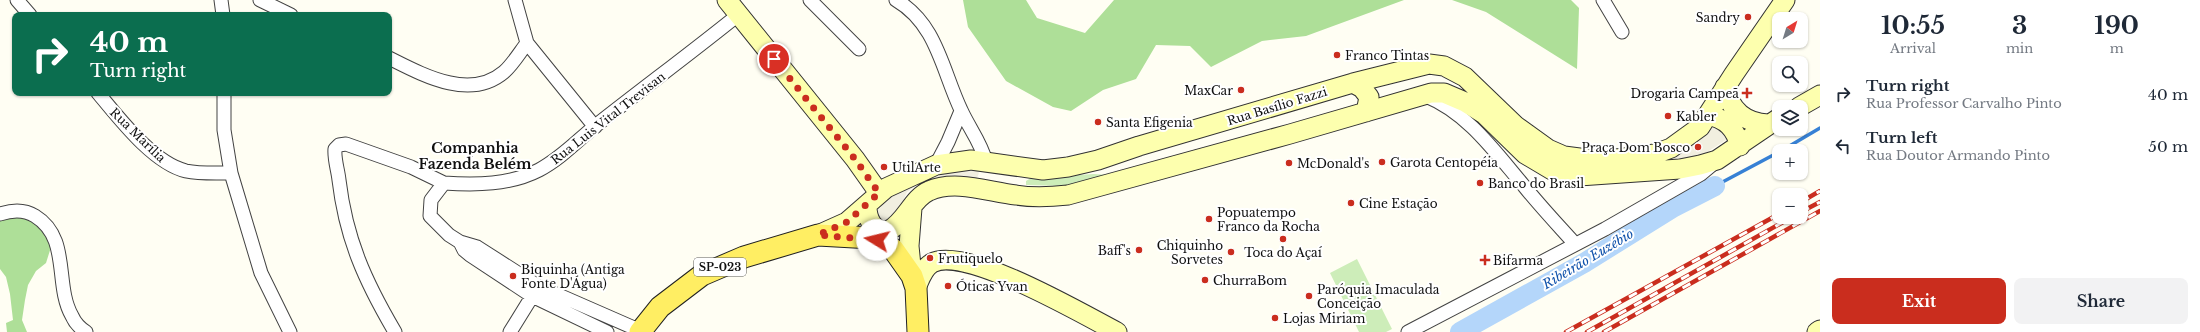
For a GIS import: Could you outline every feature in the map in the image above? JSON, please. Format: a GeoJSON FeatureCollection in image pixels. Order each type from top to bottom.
{"type":"FeatureCollection","features":[{"type":"Feature","properties":{"kind":"main road"},"geometry":{"type":"LineString","coordinates":[[727,0],[855,159],[873,199],[870,222],[883,231],[893,229],[921,196],[932,189],[940,187],[984,188],[1008,193],[1044,197],[1080,192],[1162,168],[1282,136],[1396,102],[1438,92],[1444,93],[1475,107],[1525,154],[1552,170],[1562,174],[1596,176],[1680,169],[1717,160],[1740,146],[1772,122]]}},
{"type":"Feature","properties":{"kind":"main road","name":"Rua Basílio Fazzi"},"geometry":{"type":"LineString","coordinates":[[873,199],[936,165],[971,160],[1043,170],[1068,167],[1098,160],[1381,75],[1429,64],[1444,66],[1473,83],[1516,126],[1548,149],[1564,156],[1609,160],[1655,154],[1671,148],[1700,127],[1725,87],[1785,0]]}},
{"type":"Feature","properties":{"kind":"main road"},"geometry":{"type":"LineString","coordinates":[[1381,75],[1379,84],[1381,90],[1396,102]]}},
{"type":"Feature","properties":{"kind":"main road"},"geometry":{"type":"LineString","coordinates":[[1353,83],[1362,88],[1369,97],[1366,112]]}},
{"type":"Feature","properties":{"kind":"main road"},"geometry":{"type":"LineString","coordinates":[[1725,87],[1729,99],[1735,110],[1740,115],[1755,123],[1772,121]]}},
{"type":"Feature","properties":{"kind":"main road"},"geometry":{"type":"LineString","coordinates":[[1808,102],[1820,95]]}},
{"type":"Feature","properties":{"kind":"main road"},"geometry":{"type":"LineString","coordinates":[[1708,115],[1725,120],[1731,126],[1740,146]]}},
{"type":"Feature","properties":{"kind":"main road"},"geometry":{"type":"LineString","coordinates":[[984,188],[988,176],[986,162]]}},
{"type":"Feature","properties":{"kind":"main road"},"geometry":{"type":"LineString","coordinates":[[1008,193],[1003,180],[1010,166]]}},
{"type":"Feature","properties":{"kind":"main road","name":"SP-023"},"geometry":{"type":"LineString","coordinates":[[641,331],[660,306],[702,275],[744,256],[818,235],[841,226],[873,199]]}},
{"type":"Feature","properties":{"kind":"main road"},"geometry":{"type":"LineString","coordinates":[[912,208],[909,246],[914,282],[918,332]]}},
{"type":"Feature","properties":{"kind":"main road","name":"SP-023"},"geometry":{"type":"LineString","coordinates":[[818,235],[877,240],[893,249],[914,282]]}},
{"type":"Feature","properties":{"kind":"main road"},"geometry":{"type":"LineString","coordinates":[[914,282],[927,266],[937,261],[950,260],[975,265],[1012,278],[1117,332]]}},
{"type":"Feature","properties":{"kind":"street"},"geometry":{"type":"LineString","coordinates":[[17,0],[27,12]]}},
{"type":"Feature","properties":{"kind":"street"},"geometry":{"type":"LineString","coordinates":[[221,0],[223,12]]}},
{"type":"Feature","properties":{"kind":"street"},"geometry":{"type":"LineString","coordinates":[[260,0],[285,12]]}},
{"type":"Feature","properties":{"kind":"street"},"geometry":{"type":"LineString","coordinates":[[515,0],[527,43],[594,127]]}},
{"type":"Feature","properties":{"kind":"street"},"geometry":{"type":"LineString","coordinates":[[810,0],[859,49]]}},
{"type":"Feature","properties":{"kind":"street"},"geometry":{"type":"LineString","coordinates":[[896,0],[914,12],[924,24],[935,44],[961,111],[979,142],[986,162]]}},
{"type":"Feature","properties":{"kind":"street"},"geometry":{"type":"LineString","coordinates":[[1604,0],[1622,32]]}},
{"type":"Feature","properties":{"kind":"street","name":"Rua Luis Vital Trevisan"},"geometry":{"type":"LineString","coordinates":[[444,183],[484,185],[538,171],[554,161],[594,127],[738,15]]}},
{"type":"Feature","properties":{"kind":"street"},"geometry":{"type":"LineString","coordinates":[[392,59],[424,75],[445,82],[456,84],[481,84],[504,72],[527,43]]}},
{"type":"Feature","properties":{"kind":"street"},"geometry":{"type":"LineString","coordinates":[[1422,95],[1440,102],[1458,113],[1490,145],[1545,211],[1575,244]]}},
{"type":"Feature","properties":{"kind":"street","name":"Rua Marília"},"geometry":{"type":"LineString","coordinates":[[101,96],[143,142],[161,159],[175,168],[187,171],[231,173]]}},
{"type":"Feature","properties":{"kind":"street"},"geometry":{"type":"LineString","coordinates":[[224,96],[224,130],[231,173],[261,273],[290,332]]}},
{"type":"Feature","properties":{"kind":"street"},"geometry":{"type":"LineString","coordinates":[[936,165],[948,142],[961,111]]}},
{"type":"Feature","properties":{"kind":"street"},"geometry":{"type":"LineString","coordinates":[[395,332],[367,284],[354,251],[342,201],[335,149],[339,145],[346,144],[411,167],[444,183],[431,200],[430,216],[440,228],[460,242],[477,247],[535,291],[607,332]]}},
{"type":"Feature","properties":{"kind":"street"},"geometry":{"type":"LineString","coordinates":[[1408,332],[1605,229],[1701,174],[1717,160]]}},
{"type":"Feature","properties":{"kind":"street"},"geometry":{"type":"LineString","coordinates":[[0,214],[16,210],[31,214],[41,220],[50,229],[56,242],[71,316],[78,326],[86,332]]}},
{"type":"Feature","properties":{"kind":"street"},"geometry":{"type":"LineString","coordinates":[[535,291],[641,331]]}},
{"type":"Feature","properties":{"kind":"street"},"geometry":{"type":"LineString","coordinates":[[510,332],[535,291]]}},
{"type":"Feature","properties":{"kind":"green space"},"geometry":{"type":"Polygon","coordinates":[[[963,0],[1026,0],[1037,18],[1085,33],[1114,0],[1404,0],[1306,36],[1262,41],[1211,67],[1190,46],[1156,45],[1136,79],[1103,90],[1071,111],[1053,107],[1006,81],[968,27],[963,0]]]}},
{"type":"Feature","properties":{"kind":"green space"},"geometry":{"type":"Polygon","coordinates":[[[1452,0],[1571,0],[1579,8],[1577,69],[1486,12],[1452,0]]]}},
{"type":"Feature","properties":{"kind":"green space"},"geometry":{"type":"Polygon","coordinates":[[[1094,174],[1110,175],[1100,179],[1092,178],[1065,186],[1026,185],[1026,181],[1031,178],[1094,174]]]}},
{"type":"Feature","properties":{"kind":"green space"},"geometry":{"type":"Polygon","coordinates":[[[15,212],[48,230],[51,247],[46,263],[36,271],[28,285],[22,320],[27,332],[7,332],[6,323],[13,320],[10,294],[6,277],[0,269],[0,216],[15,212]]]}},
{"type":"Feature","properties":{"kind":"green space"},"geometry":{"type":"Polygon","coordinates":[[[1357,259],[1392,329],[1386,332],[1359,332],[1330,273],[1357,259]]]}},
{"type":"Feature","properties":{"kind":"shaded area","name":"Praça Dom Bosco"},"geometry":{"type":"Polygon","coordinates":[[[1720,122],[1729,138],[1698,158],[1680,163],[1669,159],[1712,125],[1720,122]]]}},
{"type":"Feature","properties":{"kind":"shaded area"},"geometry":{"type":"Polygon","coordinates":[[[976,169],[979,173],[977,178],[925,179],[907,192],[893,222],[881,225],[874,216],[875,206],[914,181],[942,170],[976,169]]]}},
{"type":"Feature","properties":{"kind":"waterway","name":"Ribeirão Euzébio"},"geometry":{"type":"LineString","coordinates":[[1793,144],[1820,128]]}},
{"type":"Feature","properties":{"kind":"waterway","name":"Ribeirão Euzébio"},"geometry":{"type":"LineString","coordinates":[[1701,180],[1715,186],[1772,156]]}},
{"type":"Feature","properties":{"kind":"waterway","name":"Ribeirão Euzébio"},"geometry":{"type":"LineString","coordinates":[[1460,332],[1584,263],[1674,207],[1715,186]]}},
{"type":"Feature","properties":{"kind":"railway"},"geometry":{"type":"LineString","coordinates":[[1808,198],[1820,191]]}},
{"type":"Feature","properties":{"kind":"railway"},"geometry":{"type":"LineString","coordinates":[[1808,208],[1820,202]]}},
{"type":"Feature","properties":{"kind":"railway"},"geometry":{"type":"LineString","coordinates":[[1604,332],[1820,211]]}},
{"type":"Feature","properties":{"kind":"railway"},"geometry":{"type":"LineString","coordinates":[[1566,332],[1772,218]]}},
{"type":"Feature","properties":{"kind":"railway"},"geometry":{"type":"LineString","coordinates":[[1587,332],[1780,224]]}},
{"type":"Feature","properties":{"kind":"place","name":"Sandry"},"geometry":{"type":"Point","coordinates":[1748,17]}},
{"type":"Feature","properties":{"kind":"place","name":"Franco Tintas"},"geometry":{"type":"Point","coordinates":[1337,55]}},
{"type":"Feature","properties":{"kind":"place","name":"MaxCar"},"geometry":{"type":"Point","coordinates":[1241,90]}},
{"type":"Feature","properties":{"kind":"place","name":"Drogaria Campeã"},"geometry":{"type":"Point","coordinates":[1747,93]}},
{"type":"Feature","properties":{"kind":"place","name":"Kabler"},"geometry":{"type":"Point","coordinates":[1668,116]}},
{"type":"Feature","properties":{"kind":"place","name":"Santa Efigenia"},"geometry":{"type":"Point","coordinates":[1098,122]}},
{"type":"Feature","properties":{"kind":"place","name":"Praça Dom Bosco"},"geometry":{"type":"Point","coordinates":[1698,147]}},
{"type":"Feature","properties":{"kind":"place","name":"Garota Centopéia"},"geometry":{"type":"Point","coordinates":[1382,162]}},
{"type":"Feature","properties":{"kind":"place","name":"McDonald's"},"geometry":{"type":"Point","coordinates":[1289,163]}},
{"type":"Feature","properties":{"kind":"place","name":"UtilArte"},"geometry":{"type":"Point","coordinates":[884,167]}},
{"type":"Feature","properties":{"kind":"place","name":"Banco do Brasil"},"geometry":{"type":"Point","coordinates":[1480,183]}},
{"type":"Feature","properties":{"kind":"place","name":"Cine Estação"},"geometry":{"type":"Point","coordinates":[1351,203]}},
{"type":"Feature","properties":{"kind":"place","name":"Popuatempo Franco da Rocha"},"geometry":{"type":"Point","coordinates":[1209,219]}},
{"type":"Feature","properties":{"kind":"place","name":"Toca do Açaí"},"geometry":{"type":"Point","coordinates":[1283,239]}},
{"type":"Feature","properties":{"kind":"place","name":"Baff's"},"geometry":{"type":"Point","coordinates":[1139,250]}},
{"type":"Feature","properties":{"kind":"place","name":"Chiquinho Sorvetes"},"geometry":{"type":"Point","coordinates":[1231,252]}},
{"type":"Feature","properties":{"kind":"place","name":"Frutiquelo"},"geometry":{"type":"Point","coordinates":[930,258]}},
{"type":"Feature","properties":{"kind":"place","name":"Bifarma"},"geometry":{"type":"Point","coordinates":[1485,260]}},
{"type":"Feature","properties":{"kind":"place","name":"Biquinha (Antiga Fonte D'Água)"},"geometry":{"type":"Point","coordinates":[513,276]}},
{"type":"Feature","properties":{"kind":"place","name":"ChurraBom"},"geometry":{"type":"Point","coordinates":[1205,280]}},
{"type":"Feature","properties":{"kind":"place","name":"Óticas Yvan"},"geometry":{"type":"Point","coordinates":[948,286]}},
{"type":"Feature","properties":{"kind":"place","name":"Paróquia Imaculada Conceição"},"geometry":{"type":"Point","coordinates":[1309,296]}},
{"type":"Feature","properties":{"kind":"place","name":"Lojas Miriam"},"geometry":{"type":"Point","coordinates":[1275,318]}},
{"type":"Feature","properties":{"kind":"district","name":"Companhia Fazenda Belém"},"geometry":{"type":"Point","coordinates":[475,156]}},
{"type":"Feature","properties":{"kind":"route"},"geometry":{"type":"LineString","coordinates":[[774,59],[855,159],[879,193],[867,206],[847,222],[833,230],[818,235],[872,238],[877,240]]}}]}
